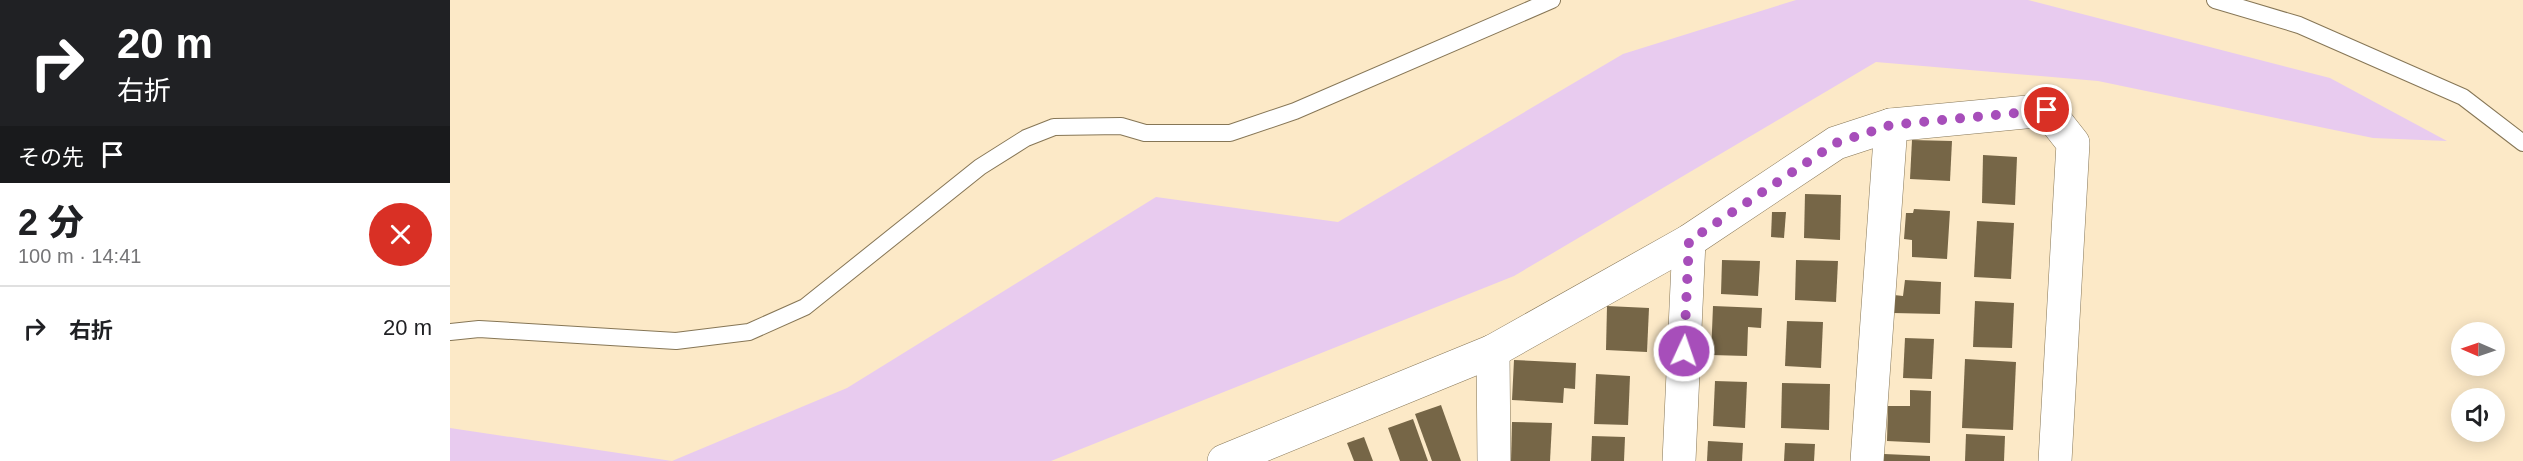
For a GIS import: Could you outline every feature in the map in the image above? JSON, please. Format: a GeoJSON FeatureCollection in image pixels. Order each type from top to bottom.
{"type":"FeatureCollection","features":[{"type":"Feature","properties":{"kind":"street"},"geometry":{"type":"LineString","coordinates":[[1224,461],[1493,351],[1689,241],[1836,143],[1891,125],[2047,110],[2073,144],[2055,461]]}},
{"type":"Feature","properties":{"kind":"street"},"geometry":{"type":"LineString","coordinates":[[1867,461],[1891,125]]}},
{"type":"Feature","properties":{"kind":"street"},"geometry":{"type":"LineString","coordinates":[[1679,461],[1689,241]]}},
{"type":"Feature","properties":{"kind":"street"},"geometry":{"type":"LineString","coordinates":[[1493,351],[1494,461]]}},
{"type":"Feature","properties":{"kind":"lane"},"geometry":{"type":"LineString","coordinates":[[450,332],[478,329],[676,341],[749,332],[805,307],[980,167],[1026,138],[1054,127],[1121,126],[1145,133],[1230,133],[1295,111],[1552,0]]}},
{"type":"Feature","properties":{"kind":"lane"},"geometry":{"type":"LineString","coordinates":[[2215,0],[2299,25],[2463,97],[2523,143]]}},
{"type":"Feature","properties":{"kind":"shaded area"},"geometry":{"type":"Polygon","coordinates":[[[1796,0],[2028,0],[2330,78],[2447,141],[2373,138],[2098,81],[1876,62],[1514,276],[1051,461],[672,461],[847,388],[1156,197],[1338,222],[1623,54],[1796,0]]]}},
{"type":"Feature","properties":{"kind":"shaded area"},"geometry":{"type":"Polygon","coordinates":[[[450,428],[672,461],[450,461],[450,428]]]}},
{"type":"Feature","properties":{"kind":"building"},"geometry":{"type":"Polygon","coordinates":[[[1912,140],[1952,141],[1950,181],[1910,179],[1912,140]]]}},
{"type":"Feature","properties":{"kind":"building"},"geometry":{"type":"Polygon","coordinates":[[[1983,155],[2017,157],[2015,205],[1982,203],[1983,155]]]}},
{"type":"Feature","properties":{"kind":"building"},"geometry":{"type":"Polygon","coordinates":[[[1805,194],[1841,195],[1840,240],[1804,238],[1805,194]]]}},
{"type":"Feature","properties":{"kind":"building"},"geometry":{"type":"Polygon","coordinates":[[[1914,209],[1950,211],[1947,259],[1912,257],[1912,240],[1904,239],[1906,213],[1913,213],[1914,209]]]}},
{"type":"Feature","properties":{"kind":"building"},"geometry":{"type":"Polygon","coordinates":[[[1772,212],[1786,212],[1784,238],[1771,237],[1772,212]]]}},
{"type":"Feature","properties":{"kind":"building"},"geometry":{"type":"Polygon","coordinates":[[[1977,221],[2014,223],[2011,279],[1974,277],[1977,221]]]}},
{"type":"Feature","properties":{"kind":"building"},"geometry":{"type":"Polygon","coordinates":[[[1722,260],[1760,261],[1758,296],[1721,294],[1722,260]]]}},
{"type":"Feature","properties":{"kind":"building"},"geometry":{"type":"Polygon","coordinates":[[[1796,260],[1838,261],[1836,302],[1795,300],[1796,260]]]}},
{"type":"Feature","properties":{"kind":"building"},"geometry":{"type":"Polygon","coordinates":[[[1905,280],[1941,282],[1940,314],[1893,313],[1894,295],[1903,296],[1905,280]]]}},
{"type":"Feature","properties":{"kind":"building"},"geometry":{"type":"Polygon","coordinates":[[[1975,301],[2014,303],[2012,348],[1973,347],[1975,301]]]}},
{"type":"Feature","properties":{"kind":"building"},"geometry":{"type":"Polygon","coordinates":[[[1607,306],[1649,308],[1647,352],[1606,350],[1607,306]]]}},
{"type":"Feature","properties":{"kind":"building"},"geometry":{"type":"Polygon","coordinates":[[[1713,306],[1762,308],[1761,328],[1748,327],[1747,356],[1711,355],[1713,306]]]}},
{"type":"Feature","properties":{"kind":"building"},"geometry":{"type":"Polygon","coordinates":[[[1787,321],[1823,322],[1821,368],[1785,366],[1787,321]]]}},
{"type":"Feature","properties":{"kind":"building"},"geometry":{"type":"Polygon","coordinates":[[[1905,338],[1934,339],[1932,379],[1903,378],[1905,338]]]}},
{"type":"Feature","properties":{"kind":"building"},"geometry":{"type":"Polygon","coordinates":[[[1965,359],[2016,362],[2013,430],[1962,428],[1965,359]]]}},
{"type":"Feature","properties":{"kind":"building"},"geometry":{"type":"Polygon","coordinates":[[[1514,360],[1576,363],[1575,389],[1564,388],[1563,403],[1512,400],[1514,360]]]}},
{"type":"Feature","properties":{"kind":"building"},"geometry":{"type":"Polygon","coordinates":[[[1596,374],[1630,376],[1628,425],[1594,424],[1596,374]]]}},
{"type":"Feature","properties":{"kind":"building"},"geometry":{"type":"Polygon","coordinates":[[[1715,381],[1747,382],[1745,428],[1713,426],[1715,381]]]}},
{"type":"Feature","properties":{"kind":"building"},"geometry":{"type":"Polygon","coordinates":[[[1782,383],[1830,384],[1829,430],[1781,428],[1782,383]]]}},
{"type":"Feature","properties":{"kind":"building"},"geometry":{"type":"Polygon","coordinates":[[[1910,390],[1931,391],[1930,443],[1887,441],[1888,406],[1910,406],[1910,390]]]}},
{"type":"Feature","properties":{"kind":"building"},"geometry":{"type":"Polygon","coordinates":[[[1441,405],[1461,461],[1432,461],[1415,414],[1441,405]]]}},
{"type":"Feature","properties":{"kind":"building"},"geometry":{"type":"Polygon","coordinates":[[[1413,419],[1428,461],[1400,461],[1388,428],[1413,419]]]}},
{"type":"Feature","properties":{"kind":"building"},"geometry":{"type":"Polygon","coordinates":[[[1512,422],[1552,423],[1550,461],[1511,461],[1512,422]]]}},
{"type":"Feature","properties":{"kind":"building"},"geometry":{"type":"Polygon","coordinates":[[[1966,434],[2005,436],[2004,461],[1965,461],[1966,434]]]}},
{"type":"Feature","properties":{"kind":"building"},"geometry":{"type":"Polygon","coordinates":[[[1592,436],[1625,437],[1624,461],[1591,461],[1592,436]]]}},
{"type":"Feature","properties":{"kind":"building"},"geometry":{"type":"Polygon","coordinates":[[[1364,437],[1373,461],[1354,461],[1347,443],[1364,437]]]}},
{"type":"Feature","properties":{"kind":"building"},"geometry":{"type":"Polygon","coordinates":[[[1708,441],[1743,443],[1742,461],[1707,461],[1708,441]]]}},
{"type":"Feature","properties":{"kind":"building"},"geometry":{"type":"Polygon","coordinates":[[[1785,443],[1815,444],[1814,461],[1784,461],[1785,443]]]}},
{"type":"Feature","properties":{"kind":"building"},"geometry":{"type":"Polygon","coordinates":[[[1884,454],[1930,456],[1930,461],[1884,461],[1884,454]]]}},
{"type":"Feature","properties":{"kind":"route"},"geometry":{"type":"LineString","coordinates":[[1684,351],[1689,241],[1836,143],[1891,125],[2047,110]]}}]}
